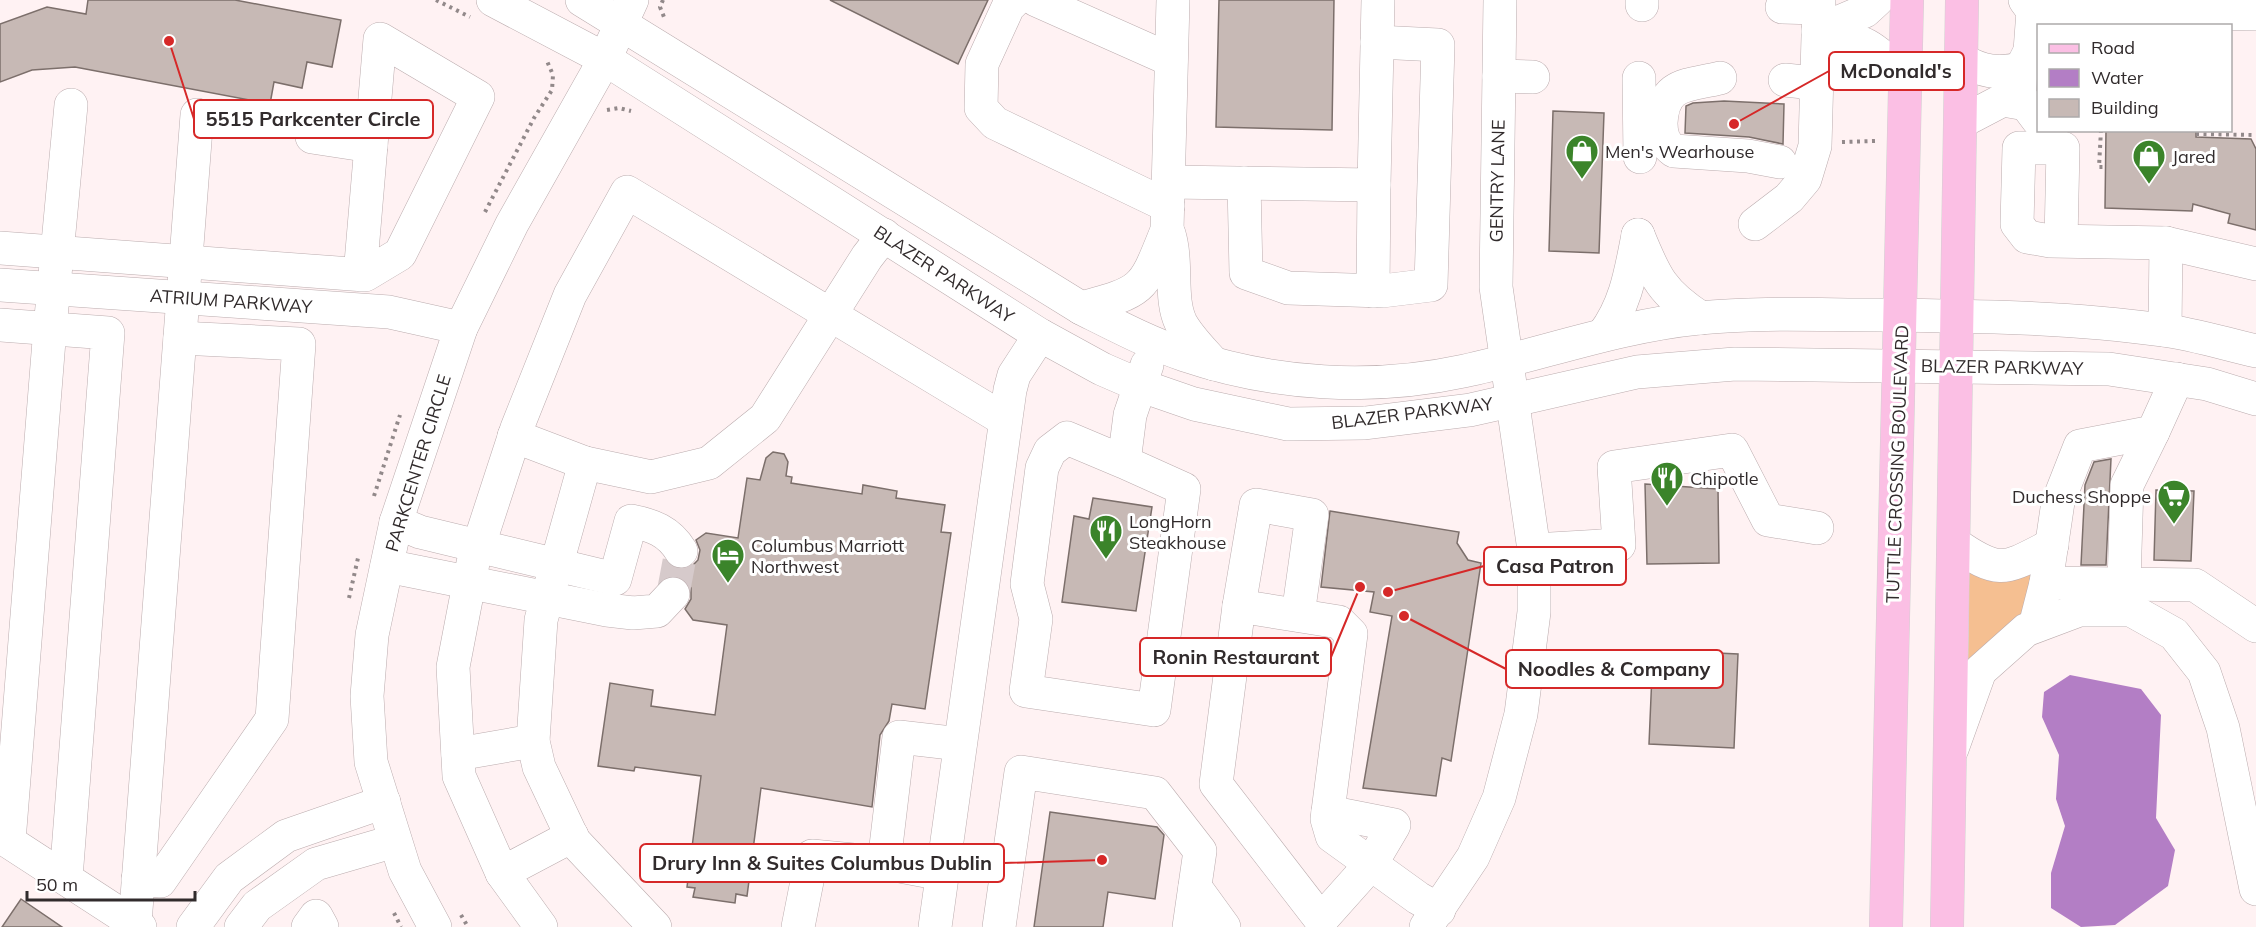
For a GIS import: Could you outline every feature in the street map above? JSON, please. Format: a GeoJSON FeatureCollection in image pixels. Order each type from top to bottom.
{"type":"FeatureCollection","features":[{"type":"Feature","properties":{"kind":"main road","name":"TUTTLE CROSSING BOULEVARD"},"geometry":{"type":"LineString","coordinates":[[1886,927],[1907,0]]}},
{"type":"Feature","properties":{"kind":"main road"},"geometry":{"type":"LineString","coordinates":[[1947,927],[1958,367],[1962,0]]}},
{"type":"Feature","properties":{"kind":"street","name":"BLAZER PARKWAY"},"geometry":{"type":"LineString","coordinates":[[494,0],[605,59],[1040,335],[1101,369],[1194,404],[1297,424],[1365,423],[1470,410],[1637,372],[1735,364],[2109,369],[2207,384],[2256,399]]}},
{"type":"Feature","properties":{"kind":"street","name":"BLAZER PARKWAY"},"geometry":{"type":"LineString","coordinates":[[582,0],[627,11],[1081,308],[1156,344],[1214,364],[1296,380],[1365,384],[1414,380],[1507,361],[1655,323],[1769,314],[1990,315],[2164,330],[2256,351]]}},
{"type":"Feature","properties":{"kind":"street"},"geometry":{"type":"LineString","coordinates":[[1015,0],[1008,7],[982,64],[981,108],[995,123],[1168,206],[1244,183],[1374,185]]}},
{"type":"Feature","properties":{"kind":"street"},"geometry":{"type":"LineString","coordinates":[[1036,0],[1171,60]]}},
{"type":"Feature","properties":{"kind":"street"},"geometry":{"type":"LineString","coordinates":[[1173,0],[1168,206],[1175,252],[1174,290],[1181,323],[1214,364]]}},
{"type":"Feature","properties":{"kind":"street"},"geometry":{"type":"LineString","coordinates":[[1373,291],[1378,0]]}},
{"type":"Feature","properties":{"kind":"street","name":"GENTRY LANE"},"geometry":{"type":"LineString","coordinates":[[1500,0],[1496,287],[1507,361]]}},
{"type":"Feature","properties":{"kind":"street"},"geometry":{"type":"LineString","coordinates":[[1782,7],[1818,13],[1865,10],[1877,0]]}},
{"type":"Feature","properties":{"kind":"street"},"geometry":{"type":"LineString","coordinates":[[1960,122],[2003,100],[2020,87],[2022,69],[2030,51],[2029,6],[2069,19],[2208,13],[2256,14]]}},
{"type":"Feature","properties":{"kind":"street","name":"PARKCENTER CIRCLE"},"geometry":{"type":"LineString","coordinates":[[435,927],[405,871],[371,762],[367,696],[372,635],[396,522],[461,328],[512,224],[605,59],[627,11]]}},
{"type":"Feature","properties":{"kind":"street"},"geometry":{"type":"LineString","coordinates":[[1818,13],[1880,52],[1905,78]]}},
{"type":"Feature","properties":{"kind":"street"},"geometry":{"type":"LineString","coordinates":[[1783,164],[1817,123],[1800,84],[1818,13]]}},
{"type":"Feature","properties":{"kind":"street"},"geometry":{"type":"LineString","coordinates":[[0,248],[57,254],[184,262],[360,275],[365,275],[400,254],[478,97],[380,39],[360,275]]}},
{"type":"Feature","properties":{"kind":"street"},"geometry":{"type":"LineString","coordinates":[[1244,183],[1246,273],[1288,288],[1373,291],[1431,285],[1438,45],[1377,42]]}},
{"type":"Feature","properties":{"kind":"street"},"geometry":{"type":"LineString","coordinates":[[1962,60],[1988,72],[2022,69]]}},
{"type":"Feature","properties":{"kind":"street"},"geometry":{"type":"LineString","coordinates":[[1499,76],[1533,77]]}},
{"type":"Feature","properties":{"kind":"street"},"geometry":{"type":"LineString","coordinates":[[1638,77],[1644,162]]}},
{"type":"Feature","properties":{"kind":"street"},"geometry":{"type":"LineString","coordinates":[[1720,78],[1677,88],[1665,99],[1661,128],[1665,145],[1674,151],[1748,156],[1783,164],[1805,179],[1789,198],[1755,224]]}},
{"type":"Feature","properties":{"kind":"street"},"geometry":{"type":"LineString","coordinates":[[2003,100],[2026,104],[2037,129]]}},
{"type":"Feature","properties":{"kind":"street"},"geometry":{"type":"LineString","coordinates":[[71,105],[4,838],[137,925]]}},
{"type":"Feature","properties":{"kind":"street"},"geometry":{"type":"LineString","coordinates":[[137,925],[138,879],[197,115]]}},
{"type":"Feature","properties":{"kind":"street"},"geometry":{"type":"LineString","coordinates":[[2061,241],[2063,148],[2039,133],[2019,148],[2017,224],[2027,237],[2061,241],[2166,243],[2256,264]]}},
{"type":"Feature","properties":{"kind":"street"},"geometry":{"type":"LineString","coordinates":[[312,137],[371,146]]}},
{"type":"Feature","properties":{"kind":"street"},"geometry":{"type":"LineString","coordinates":[[541,927],[502,873],[459,776],[453,667],[478,547],[514,436],[570,295],[627,192],[1005,420]]}},
{"type":"Feature","properties":{"kind":"street"},"geometry":{"type":"LineString","coordinates":[[1081,308],[1121,297],[1134,290],[1146,279],[1155,264],[1168,206]]}},
{"type":"Feature","properties":{"kind":"street"},"geometry":{"type":"LineString","coordinates":[[514,436],[585,462],[651,477],[709,463],[765,418],[830,314],[884,235]]}},
{"type":"Feature","properties":{"kind":"street"},"geometry":{"type":"LineString","coordinates":[[1603,335],[1614,321],[1624,300],[1638,235],[1649,263],[1668,294],[1701,318]]}},
{"type":"Feature","properties":{"kind":"street"},"geometry":{"type":"LineString","coordinates":[[2164,330],[2166,243]]}},
{"type":"Feature","properties":{"kind":"street","name":"ATRIUM PARKWAY"},"geometry":{"type":"LineString","coordinates":[[0,285],[389,312],[461,328]]}},
{"type":"Feature","properties":{"kind":"street"},"geometry":{"type":"LineString","coordinates":[[0,325],[108,333],[66,878]]}},
{"type":"Feature","properties":{"kind":"street"},"geometry":{"type":"LineString","coordinates":[[934,927],[1005,420],[1014,375],[1040,335]]}},
{"type":"Feature","properties":{"kind":"street"},"geometry":{"type":"LineString","coordinates":[[138,879],[160,881],[272,719],[299,344],[180,338]]}},
{"type":"Feature","properties":{"kind":"street"},"geometry":{"type":"LineString","coordinates":[[1124,462],[1130,415],[1139,385],[1156,344]]}},
{"type":"Feature","properties":{"kind":"street"},"geometry":{"type":"LineString","coordinates":[[1239,606],[1339,622],[1352,634],[1328,812],[1332,836],[1371,864],[1432,919],[1473,857],[1499,798],[1521,714],[1534,612],[1534,550],[1507,361]]}},
{"type":"Feature","properties":{"kind":"street"},"geometry":{"type":"LineString","coordinates":[[2124,583],[2127,485],[2177,379]]}},
{"type":"Feature","properties":{"kind":"street"},"geometry":{"type":"LineString","coordinates":[[2035,626],[2046,583],[2058,502],[2080,446],[2153,432]]}},
{"type":"Feature","properties":{"kind":"street"},"geometry":{"type":"LineString","coordinates":[[1067,438],[1124,462],[1184,489],[1154,710],[1026,691],[1036,619],[1027,584],[1042,468],[1050,451],[1067,438]]}},
{"type":"Feature","properties":{"kind":"street"},"geometry":{"type":"LineString","coordinates":[[1534,550],[1619,545],[1614,467],[1732,450],[1768,520],[1818,528]]}},
{"type":"Feature","properties":{"kind":"street"},"geometry":{"type":"LineString","coordinates":[[585,462],[541,620],[532,741],[538,767],[572,836],[655,927]]}},
{"type":"Feature","properties":{"kind":"street"},"geometry":{"type":"LineString","coordinates":[[607,610],[642,475]]}},
{"type":"Feature","properties":{"kind":"street"},"geometry":{"type":"LineString","coordinates":[[1298,615],[1312,515],[1256,505],[1239,606],[1216,784],[1322,920],[1371,864],[1394,825],[1328,812]]}},
{"type":"Feature","properties":{"kind":"street"},"geometry":{"type":"LineString","coordinates":[[631,520],[653,525],[674,539],[681,551]]}},
{"type":"Feature","properties":{"kind":"street"},"geometry":{"type":"LineString","coordinates":[[396,522],[420,532],[615,579]]}},
{"type":"Feature","properties":{"kind":"street"},"geometry":{"type":"LineString","coordinates":[[1955,544],[1978,560],[1994,567],[2010,566],[2052,545]]}},
{"type":"Feature","properties":{"kind":"street"},"geometry":{"type":"LineString","coordinates":[[387,566],[546,600],[633,613],[657,611],[673,594]]}},
{"type":"Feature","properties":{"kind":"street"},"geometry":{"type":"LineString","coordinates":[[2046,583],[2195,585],[2256,626]]}},
{"type":"Feature","properties":{"kind":"street"},"geometry":{"type":"LineString","coordinates":[[1951,750],[1980,671],[2026,630],[2079,610],[2131,610],[2174,634],[2204,672],[2219,717],[2256,889]]}},
{"type":"Feature","properties":{"kind":"street"},"geometry":{"type":"LineString","coordinates":[[884,863],[899,737],[960,744]]}},
{"type":"Feature","properties":{"kind":"street"},"geometry":{"type":"LineString","coordinates":[[458,754],[532,741]]}},
{"type":"Feature","properties":{"kind":"street"},"geometry":{"type":"LineString","coordinates":[[999,927],[1021,772],[1155,793],[1200,851],[1189,927]]}},
{"type":"Feature","properties":{"kind":"street"},"geometry":{"type":"LineString","coordinates":[[193,927],[229,878],[286,836],[384,802]]}},
{"type":"Feature","properties":{"kind":"street"},"geometry":{"type":"LineString","coordinates":[[502,873],[572,836]]}},
{"type":"Feature","properties":{"kind":"street"},"geometry":{"type":"LineString","coordinates":[[242,927],[257,906],[316,864],[395,841]]}},
{"type":"Feature","properties":{"kind":"street"},"geometry":{"type":"LineString","coordinates":[[798,927],[812,856],[884,863],[942,874]]}},
{"type":"Feature","properties":{"kind":"street"},"geometry":{"type":"LineString","coordinates":[[1195,887],[1224,927]]}},
{"type":"Feature","properties":{"kind":"street"},"geometry":{"type":"LineString","coordinates":[[308,927],[316,916],[322,927]]}},
{"type":"Feature","properties":{"kind":"path"},"geometry":{"type":"LineString","coordinates":[[663,0],[660,8],[664,17]]}},
{"type":"Feature","properties":{"kind":"path"},"geometry":{"type":"LineString","coordinates":[[549,63],[553,75]]}},
{"type":"Feature","properties":{"kind":"path"},"geometry":{"type":"LineString","coordinates":[[2101,132],[2099,167],[2105,167]]}},
{"type":"Feature","properties":{"kind":"path"},"geometry":{"type":"LineString","coordinates":[[2196,134],[2256,135]]}},
{"type":"Feature","properties":{"kind":"shaded area"},"geometry":{"type":"Polygon","coordinates":[[[1969,568],[2030,570],[2030,595],[2023,612],[1968,663],[1969,568]]]}},
{"type":"Feature","properties":{"kind":"water"},"geometry":{"type":"Polygon","coordinates":[[[2070,675],[2141,689],[2161,715],[2156,818],[2175,850],[2168,886],[2115,925],[2081,927],[2051,908],[2051,873],[2065,826],[2056,799],[2059,755],[2042,717],[2044,692],[2070,675]]]}},
{"type":"Feature","properties":{"kind":"building"},"geometry":{"type":"Polygon","coordinates":[[[88,0],[235,0],[341,20],[332,67],[307,62],[302,88],[274,82],[270,104],[75,67],[32,70],[0,82],[0,24],[47,7],[86,14],[88,0]]]}},
{"type":"Feature","properties":{"kind":"building"},"geometry":{"type":"Polygon","coordinates":[[[830,0],[988,0],[958,64],[830,0]]]}},
{"type":"Feature","properties":{"kind":"building"},"geometry":{"type":"Polygon","coordinates":[[[1219,0],[1334,0],[1332,130],[1216,127],[1219,0]]]}},
{"type":"Feature","properties":{"kind":"building"},"geometry":{"type":"Polygon","coordinates":[[[1724,101],[1784,104],[1783,144],[1749,137],[1685,133],[1686,106],[1693,103],[1724,101]]]}},
{"type":"Feature","properties":{"kind":"building"},"geometry":{"type":"Polygon","coordinates":[[[1553,111],[1604,113],[1599,253],[1549,251],[1553,111]]]}},
{"type":"Feature","properties":{"kind":"building"},"geometry":{"type":"Polygon","coordinates":[[[2106,132],[2196,132],[2196,137],[2251,139],[2256,149],[2256,230],[2228,223],[2230,214],[2193,204],[2192,211],[2105,208],[2106,132]]]}},
{"type":"Feature","properties":{"kind":"building"},"geometry":{"type":"Polygon","coordinates":[[[773,452],[784,454],[788,462],[786,476],[792,477],[791,483],[862,494],[863,485],[897,491],[896,498],[945,505],[941,532],[951,533],[925,709],[892,704],[889,721],[880,735],[872,807],[761,788],[747,896],[736,894],[735,903],[693,897],[695,888],[687,887],[701,776],[635,767],[634,771],[598,766],[610,683],[653,690],[651,706],[715,715],[727,625],[693,620],[685,609],[691,599],[691,588],[685,580],[678,576],[663,579],[664,563],[682,570],[692,566],[698,560],[700,550],[696,540],[706,533],[738,538],[747,478],[760,480],[766,458],[773,452]]]}},
{"type":"Feature","properties":{"kind":"building"},"geometry":{"type":"Polygon","coordinates":[[[2111,459],[2106,565],[2081,565],[2085,485],[2094,462],[2111,459]]]}},
{"type":"Feature","properties":{"kind":"building"},"geometry":{"type":"Polygon","coordinates":[[[1645,484],[1718,489],[1719,563],[1647,564],[1645,484]]]}},
{"type":"Feature","properties":{"kind":"building","name":"Duchess Shoppe"},"geometry":{"type":"Polygon","coordinates":[[[2156,490],[2194,491],[2191,561],[2154,560],[2156,490]]]}},
{"type":"Feature","properties":{"kind":"building","name":"LongHorn Steakhouse"},"geometry":{"type":"Polygon","coordinates":[[[1093,498],[1152,507],[1136,611],[1062,602],[1074,516],[1089,519],[1093,498]]]}},
{"type":"Feature","properties":{"kind":"building"},"geometry":{"type":"Polygon","coordinates":[[[1330,511],[1459,532],[1457,543],[1468,560],[1481,563],[1451,761],[1442,758],[1436,796],[1363,788],[1392,616],[1370,612],[1374,592],[1321,587],[1330,511]]]}},
{"type":"Feature","properties":{"kind":"building"},"geometry":{"type":"Polygon","coordinates":[[[1653,650],[1738,654],[1734,748],[1649,744],[1653,650]]]}},
{"type":"Feature","properties":{"kind":"building"},"geometry":{"type":"Polygon","coordinates":[[[1050,812],[1157,827],[1164,835],[1155,899],[1108,892],[1103,927],[1034,927],[1050,812]]]}},
{"type":"Feature","properties":{"kind":"building"},"geometry":{"type":"Polygon","coordinates":[[[21,899],[62,927],[2,927],[21,899]]]}},
{"type":"Feature","properties":{"kind":"tunnel"},"geometry":{"type":"LineString","coordinates":[[673,594],[681,551]]}},
{"type":"Feature","properties":{"kind":"place","name":"5515 Parkcenter Circle"},"geometry":{"type":"Point","coordinates":[169,41]}},
{"type":"Feature","properties":{"kind":"place","name":"McDonald's"},"geometry":{"type":"Point","coordinates":[1734,124]}},
{"type":"Feature","properties":{"kind":"place","name":"Men's Wearhouse"},"geometry":{"type":"Point","coordinates":[1582,180]}},
{"type":"Feature","properties":{"kind":"place","name":"Jared"},"geometry":{"type":"Point","coordinates":[2149,185]}},
{"type":"Feature","properties":{"kind":"place","name":"Chipotle"},"geometry":{"type":"Point","coordinates":[1667,507]}},
{"type":"Feature","properties":{"kind":"place","name":"Duchess Shoppe"},"geometry":{"type":"Point","coordinates":[2174,525]}},
{"type":"Feature","properties":{"kind":"place","name":"LongHorn Steakhouse"},"geometry":{"type":"Point","coordinates":[1106,560]}},
{"type":"Feature","properties":{"kind":"place","name":"Columbus Marriott Northwest"},"geometry":{"type":"Point","coordinates":[728,584]}},
{"type":"Feature","properties":{"kind":"place","name":"Ronin Restaurant"},"geometry":{"type":"Point","coordinates":[1360,587]}},
{"type":"Feature","properties":{"kind":"place","name":"Casa Patron"},"geometry":{"type":"Point","coordinates":[1388,592]}},
{"type":"Feature","properties":{"kind":"place","name":"Noodles & Company"},"geometry":{"type":"Point","coordinates":[1404,616]}},
{"type":"Feature","properties":{"kind":"place","name":"Drury Inn & Suites Columbus Dublin"},"geometry":{"type":"Point","coordinates":[1102,860]}}]}
